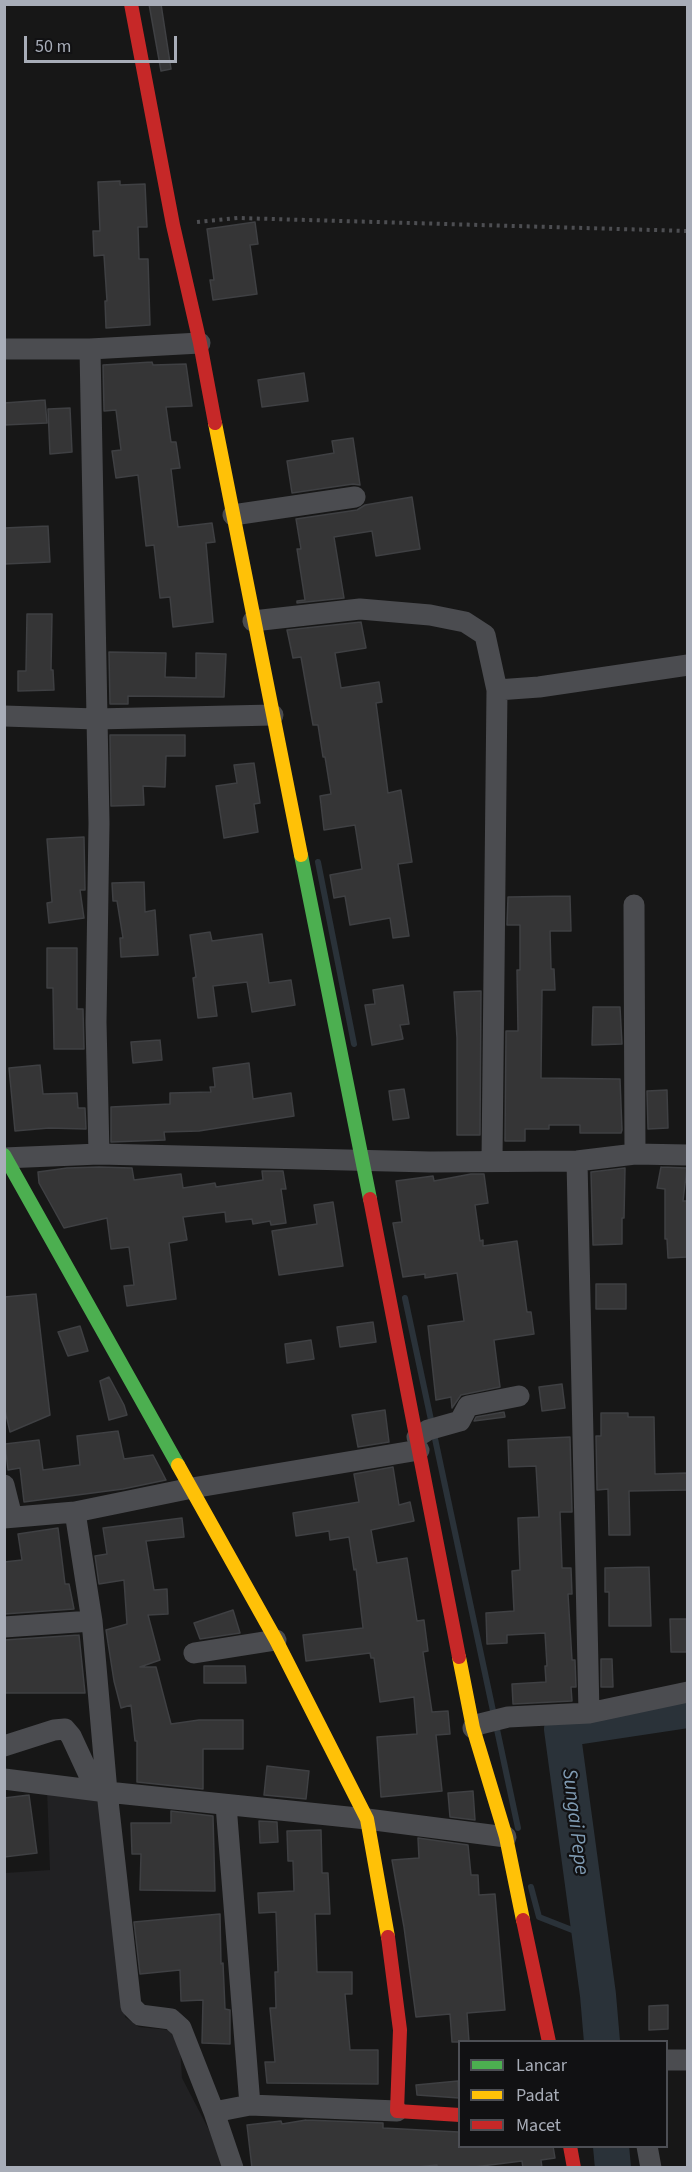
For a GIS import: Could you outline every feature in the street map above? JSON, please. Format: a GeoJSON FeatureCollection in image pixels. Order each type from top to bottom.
{"type":"FeatureCollection","features":[{"type":"Feature","properties":{"kind":"main road"},"geometry":{"type":"LineString","coordinates":[[131,4],[173,225],[200,343],[253,621],[363,1160],[427,1436],[477,1726],[506,1837],[549,2040]]}},
{"type":"Feature","properties":{"kind":"main road"},"geometry":{"type":"LineString","coordinates":[[5,1157],[276,1640],[367,1819],[387,1929],[400,2030],[397,2111],[458,2115]]}},
{"type":"Feature","properties":{"kind":"main road"},"geometry":{"type":"LineString","coordinates":[[570,2148],[574,2168]]}},
{"type":"Feature","properties":{"kind":"street"},"geometry":{"type":"LineString","coordinates":[[4,349],[90,349],[200,343]]}},
{"type":"Feature","properties":{"kind":"street"},"geometry":{"type":"LineString","coordinates":[[90,349],[99,823],[96,1022],[99,1154]]}},
{"type":"Feature","properties":{"kind":"street"},"geometry":{"type":"LineString","coordinates":[[233,515],[355,497]]}},
{"type":"Feature","properties":{"kind":"street"},"geometry":{"type":"LineString","coordinates":[[253,621],[360,609],[430,615],[465,622],[485,636],[497,690],[492,1160]]}},
{"type":"Feature","properties":{"kind":"street"},"geometry":{"type":"LineString","coordinates":[[497,690],[539,687],[687,665]]}},
{"type":"Feature","properties":{"kind":"street"},"geometry":{"type":"LineString","coordinates":[[4,716],[96,719],[273,715]]}},
{"type":"Feature","properties":{"kind":"street"},"geometry":{"type":"LineString","coordinates":[[634,905],[635,1154]]}},
{"type":"Feature","properties":{"kind":"street"},"geometry":{"type":"LineString","coordinates":[[5,1157],[99,1154],[430,1162],[577,1161],[635,1154],[687,1155]]}},
{"type":"Feature","properties":{"kind":"street"},"geometry":{"type":"LineString","coordinates":[[577,1161],[589,1713]]}},
{"type":"Feature","properties":{"kind":"street"},"geometry":{"type":"LineString","coordinates":[[4,1485],[8,1517],[75,1512],[427,1436],[460,1421],[468,1406],[519,1396]]}},
{"type":"Feature","properties":{"kind":"street"},"geometry":{"type":"LineString","coordinates":[[75,1512],[92,1621],[101,1791],[131,2006],[140,2015],[171,2019],[181,2028],[233,2168]]}},
{"type":"Feature","properties":{"kind":"street"},"geometry":{"type":"LineString","coordinates":[[4,1627],[92,1621]]}},
{"type":"Feature","properties":{"kind":"street"},"geometry":{"type":"LineString","coordinates":[[194,1653],[276,1640]]}},
{"type":"Feature","properties":{"kind":"street"},"geometry":{"type":"LineString","coordinates":[[477,1726],[508,1717],[589,1713],[687,1692]]}},
{"type":"Feature","properties":{"kind":"street"},"geometry":{"type":"LineString","coordinates":[[4,1746],[64,1729],[71,1736],[101,1791]]}},
{"type":"Feature","properties":{"kind":"street"},"geometry":{"type":"LineString","coordinates":[[4,1779],[367,1819],[506,1837]]}},
{"type":"Feature","properties":{"kind":"street"},"geometry":{"type":"LineString","coordinates":[[226,1805],[250,2105]]}},
{"type":"Feature","properties":{"kind":"street"},"geometry":{"type":"LineString","coordinates":[[668,2060],[687,2060]]}},
{"type":"Feature","properties":{"kind":"street"},"geometry":{"type":"LineString","coordinates":[[214,2112],[250,2105],[397,2111]]}},
{"type":"Feature","properties":{"kind":"street"},"geometry":{"type":"LineString","coordinates":[[647,2148],[651,2168]]}},
{"type":"Feature","properties":{"kind":"path"},"geometry":{"type":"LineString","coordinates":[[173,225],[238,218],[687,231]]}},
{"type":"Feature","properties":{"kind":"shaded area"},"geometry":{"type":"Polygon","coordinates":[[[47,1790],[106,1802],[125,2017],[139,2027],[169,2030],[180,2047],[182,2078],[209,2130],[223,2167],[5,2168],[5,1873],[50,1870],[47,1790]]]}},
{"type":"Feature","properties":{"kind":"building"},"geometry":{"type":"Polygon","coordinates":[[[149,4],[161,4],[171,69],[161,71],[149,4]]]}},
{"type":"Feature","properties":{"kind":"building"},"geometry":{"type":"Polygon","coordinates":[[[120,181],[120,185],[145,184],[147,227],[138,227],[139,259],[148,259],[150,325],[106,328],[104,255],[94,256],[93,231],[100,231],[98,182],[120,181]]]}},
{"type":"Feature","properties":{"kind":"building"},"geometry":{"type":"Polygon","coordinates":[[[255,222],[258,244],[250,245],[257,294],[213,300],[210,280],[214,280],[207,229],[255,222]]]}},
{"type":"Feature","properties":{"kind":"building"},"geometry":{"type":"Polygon","coordinates":[[[152,362],[153,365],[186,364],[192,406],[166,407],[171,442],[176,442],[180,468],[171,469],[178,527],[212,523],[215,542],[206,543],[213,622],[173,627],[170,597],[160,598],[154,545],[146,546],[138,475],[116,478],[112,451],[121,450],[116,410],[104,411],[103,365],[152,362]]]}},
{"type":"Feature","properties":{"kind":"building"},"geometry":{"type":"Polygon","coordinates":[[[304,373],[308,401],[262,407],[258,380],[304,373]]]}},
{"type":"Feature","properties":{"kind":"building"},"geometry":{"type":"Polygon","coordinates":[[[45,400],[47,423],[4,425],[4,403],[45,400]]]}},
{"type":"Feature","properties":{"kind":"building"},"geometry":{"type":"Polygon","coordinates":[[[70,408],[72,452],[50,454],[48,409],[70,408]]]}},
{"type":"Feature","properties":{"kind":"building"},"geometry":{"type":"Polygon","coordinates":[[[353,438],[360,485],[353,484],[292,493],[287,461],[334,453],[332,441],[353,438]]]}},
{"type":"Feature","properties":{"kind":"building"},"geometry":{"type":"Polygon","coordinates":[[[412,497],[420,549],[376,556],[372,531],[334,537],[344,598],[297,603],[297,601],[305,600],[297,549],[301,549],[296,519],[357,510],[365,505],[412,497]]]}},
{"type":"Feature","properties":{"kind":"building"},"geometry":{"type":"Polygon","coordinates":[[[48,526],[50,562],[4,564],[4,528],[48,526]]]}},
{"type":"Feature","properties":{"kind":"building"},"geometry":{"type":"Polygon","coordinates":[[[27,614],[52,614],[51,670],[53,670],[54,690],[18,691],[18,671],[26,671],[27,614]]]}},
{"type":"Feature","properties":{"kind":"building"},"geometry":{"type":"Polygon","coordinates":[[[361,622],[366,648],[335,653],[341,688],[379,682],[382,702],[376,703],[388,793],[401,790],[412,862],[398,864],[409,936],[393,938],[390,918],[350,925],[345,896],[334,898],[330,875],[362,869],[355,825],[324,830],[320,796],[331,794],[325,757],[323,757],[318,725],[313,725],[301,657],[293,658],[287,630],[361,622]]]}},
{"type":"Feature","properties":{"kind":"building"},"geometry":{"type":"Polygon","coordinates":[[[109,652],[166,653],[165,677],[196,678],[196,653],[226,654],[224,697],[128,696],[128,704],[110,704],[109,652]]]}},
{"type":"Feature","properties":{"kind":"building"},"geometry":{"type":"Polygon","coordinates":[[[110,735],[185,735],[185,756],[166,756],[165,787],[143,786],[144,805],[111,806],[110,735]]]}},
{"type":"Feature","properties":{"kind":"building"},"geometry":{"type":"Polygon","coordinates":[[[254,763],[260,803],[254,804],[258,832],[224,838],[216,786],[237,783],[234,765],[254,763]]]}},
{"type":"Feature","properties":{"kind":"building"},"geometry":{"type":"Polygon","coordinates":[[[84,837],[85,890],[80,890],[84,918],[49,923],[47,903],[52,902],[47,839],[84,837]]]}},
{"type":"Feature","properties":{"kind":"building"},"geometry":{"type":"Polygon","coordinates":[[[144,882],[145,912],[155,910],[158,955],[121,957],[120,938],[123,938],[117,901],[113,901],[112,883],[144,882]]]}},
{"type":"Feature","properties":{"kind":"building"},"geometry":{"type":"Polygon","coordinates":[[[570,896],[571,931],[550,931],[551,969],[554,969],[555,990],[542,990],[541,1078],[620,1079],[622,1130],[621,1133],[580,1133],[580,1125],[549,1125],[549,1129],[525,1129],[525,1141],[505,1141],[506,1031],[518,1031],[517,970],[520,970],[520,925],[507,925],[508,897],[570,896]]]}},
{"type":"Feature","properties":{"kind":"building"},"geometry":{"type":"Polygon","coordinates":[[[210,932],[212,941],[262,934],[269,983],[291,980],[295,1005],[252,1012],[247,982],[213,986],[217,1016],[198,1018],[193,978],[196,977],[190,935],[210,932]]]}},
{"type":"Feature","properties":{"kind":"building"},"geometry":{"type":"Polygon","coordinates":[[[47,948],[77,948],[77,1009],[83,1009],[84,1049],[54,1049],[53,988],[47,988],[47,948]]]}},
{"type":"Feature","properties":{"kind":"building"},"geometry":{"type":"Polygon","coordinates":[[[403,985],[409,1024],[400,1025],[403,1039],[372,1045],[365,1005],[375,1004],[373,990],[403,985]]]}},
{"type":"Feature","properties":{"kind":"building"},"geometry":{"type":"Polygon","coordinates":[[[481,991],[480,1135],[457,1135],[457,1038],[454,992],[481,991]]]}},
{"type":"Feature","properties":{"kind":"building"},"geometry":{"type":"Polygon","coordinates":[[[593,1007],[620,1007],[622,1044],[592,1045],[593,1007]]]}},
{"type":"Feature","properties":{"kind":"building"},"geometry":{"type":"Polygon","coordinates":[[[160,1040],[162,1060],[133,1063],[131,1042],[160,1040]]]}},
{"type":"Feature","properties":{"kind":"building"},"geometry":{"type":"Polygon","coordinates":[[[249,1063],[253,1099],[291,1093],[294,1116],[199,1131],[164,1132],[165,1140],[111,1142],[111,1107],[170,1104],[170,1093],[211,1092],[210,1087],[215,1087],[213,1068],[249,1063]]]}},
{"type":"Feature","properties":{"kind":"building"},"geometry":{"type":"Polygon","coordinates":[[[40,1065],[43,1094],[77,1093],[78,1108],[85,1108],[86,1129],[49,1128],[15,1131],[9,1068],[40,1065]]]}},
{"type":"Feature","properties":{"kind":"building"},"geometry":{"type":"Polygon","coordinates":[[[404,1089],[409,1118],[393,1120],[389,1091],[404,1089]]]}},
{"type":"Feature","properties":{"kind":"building"},"geometry":{"type":"Polygon","coordinates":[[[667,1090],[668,1128],[648,1129],[647,1091],[667,1090]]]}},
{"type":"Feature","properties":{"kind":"building"},"geometry":{"type":"Polygon","coordinates":[[[99,1167],[132,1168],[134,1180],[181,1174],[183,1188],[215,1183],[216,1187],[263,1180],[262,1171],[283,1171],[286,1189],[281,1189],[286,1223],[271,1225],[270,1221],[253,1224],[252,1219],[226,1222],[225,1212],[183,1217],[187,1240],[169,1243],[176,1299],[127,1306],[124,1286],[134,1285],[129,1247],[111,1249],[107,1218],[64,1228],[39,1183],[38,1172],[99,1167]]]}},
{"type":"Feature","properties":{"kind":"building"},"geometry":{"type":"Polygon","coordinates":[[[661,1167],[687,1168],[683,1201],[687,1201],[687,1257],[668,1258],[667,1239],[665,1239],[665,1189],[657,1188],[661,1167]]]}},
{"type":"Feature","properties":{"kind":"building"},"geometry":{"type":"Polygon","coordinates":[[[625,1168],[622,1244],[593,1245],[591,1172],[625,1168]]]}},
{"type":"Feature","properties":{"kind":"building"},"geometry":{"type":"Polygon","coordinates":[[[471,1174],[484,1174],[488,1203],[475,1205],[480,1241],[483,1240],[483,1246],[517,1241],[527,1312],[531,1312],[534,1334],[494,1340],[500,1387],[461,1395],[452,1408],[451,1397],[436,1400],[428,1326],[464,1321],[457,1273],[425,1278],[425,1274],[403,1277],[393,1223],[402,1222],[396,1181],[433,1176],[434,1181],[471,1174]]]}},
{"type":"Feature","properties":{"kind":"building"},"geometry":{"type":"Polygon","coordinates":[[[333,1202],[343,1266],[279,1275],[272,1231],[317,1224],[314,1205],[333,1202]]]}},
{"type":"Feature","properties":{"kind":"building"},"geometry":{"type":"Polygon","coordinates":[[[596,1284],[626,1284],[626,1309],[596,1309],[596,1284]]]}},
{"type":"Feature","properties":{"kind":"building"},"geometry":{"type":"Polygon","coordinates":[[[36,1294],[50,1415],[10,1432],[4,1406],[4,1297],[36,1294]]]}},
{"type":"Feature","properties":{"kind":"building"},"geometry":{"type":"Polygon","coordinates":[[[373,1322],[376,1342],[340,1347],[337,1327],[373,1322]]]}},
{"type":"Feature","properties":{"kind":"building"},"geometry":{"type":"Polygon","coordinates":[[[80,1326],[88,1351],[68,1356],[58,1332],[80,1326]]]}},
{"type":"Feature","properties":{"kind":"building"},"geometry":{"type":"Polygon","coordinates":[[[311,1340],[314,1359],[287,1363],[285,1344],[311,1340]]]}},
{"type":"Feature","properties":{"kind":"building"},"geometry":{"type":"Polygon","coordinates":[[[109,1377],[127,1415],[109,1420],[100,1381],[109,1377]]]}},
{"type":"Feature","properties":{"kind":"building"},"geometry":{"type":"Polygon","coordinates":[[[562,1384],[565,1408],[542,1411],[539,1387],[562,1384]]]}},
{"type":"Feature","properties":{"kind":"building"},"geometry":{"type":"Polygon","coordinates":[[[385,1410],[389,1442],[358,1447],[352,1415],[385,1410]]]}},
{"type":"Feature","properties":{"kind":"building"},"geometry":{"type":"Polygon","coordinates":[[[504,1412],[505,1417],[474,1421],[476,1417],[504,1412]]]}},
{"type":"Feature","properties":{"kind":"building"},"geometry":{"type":"Polygon","coordinates":[[[601,1413],[628,1413],[628,1417],[654,1417],[655,1474],[687,1473],[687,1490],[629,1491],[630,1535],[609,1535],[608,1489],[597,1490],[596,1436],[601,1436],[601,1413]]]}},
{"type":"Feature","properties":{"kind":"building"},"geometry":{"type":"Polygon","coordinates":[[[118,1431],[124,1459],[153,1455],[166,1480],[123,1489],[24,1502],[20,1468],[8,1470],[5,1444],[39,1440],[43,1470],[80,1465],[77,1436],[118,1431]]]}},
{"type":"Feature","properties":{"kind":"building"},"geometry":{"type":"Polygon","coordinates":[[[570,1437],[572,1512],[560,1512],[562,1568],[571,1568],[572,1594],[568,1594],[576,1687],[571,1687],[572,1701],[513,1704],[512,1684],[546,1682],[545,1666],[547,1666],[545,1633],[507,1635],[507,1643],[487,1644],[486,1613],[514,1611],[512,1571],[520,1570],[518,1518],[539,1517],[536,1466],[509,1467],[508,1440],[570,1437]]]}},
{"type":"Feature","properties":{"kind":"building"},"geometry":{"type":"Polygon","coordinates":[[[393,1467],[399,1505],[410,1502],[414,1521],[371,1530],[377,1563],[407,1558],[417,1621],[424,1620],[428,1651],[423,1652],[432,1712],[448,1711],[450,1734],[436,1735],[442,1791],[381,1797],[377,1737],[417,1734],[414,1697],[380,1702],[374,1658],[371,1658],[370,1653],[306,1661],[303,1635],[363,1628],[356,1569],[354,1570],[349,1537],[330,1540],[329,1531],[296,1536],[293,1513],[359,1502],[354,1474],[393,1467]]]}},
{"type":"Feature","properties":{"kind":"building"},"geometry":{"type":"Polygon","coordinates":[[[182,1518],[184,1537],[146,1541],[154,1590],[167,1589],[168,1614],[148,1615],[160,1660],[140,1667],[156,1667],[171,1724],[199,1720],[243,1720],[243,1749],[203,1749],[203,1789],[137,1782],[137,1741],[135,1741],[131,1705],[121,1708],[106,1630],[127,1624],[124,1580],[99,1584],[95,1556],[107,1554],[103,1528],[182,1518]]]}},
{"type":"Feature","properties":{"kind":"building"},"geometry":{"type":"Polygon","coordinates":[[[58,1528],[65,1584],[69,1584],[74,1609],[4,1614],[4,1562],[22,1560],[18,1534],[58,1528]]]}},
{"type":"Feature","properties":{"kind":"building"},"geometry":{"type":"Polygon","coordinates":[[[649,1567],[651,1626],[609,1626],[609,1592],[605,1592],[605,1568],[649,1567]]]}},
{"type":"Feature","properties":{"kind":"building"},"geometry":{"type":"Polygon","coordinates":[[[233,1610],[240,1633],[200,1639],[194,1623],[233,1610]]]}},
{"type":"Feature","properties":{"kind":"building"},"geometry":{"type":"Polygon","coordinates":[[[670,1619],[687,1619],[687,1652],[671,1652],[670,1619]]]}},
{"type":"Feature","properties":{"kind":"building"},"geometry":{"type":"Polygon","coordinates":[[[79,1635],[85,1693],[4,1693],[4,1640],[79,1635]]]}},
{"type":"Feature","properties":{"kind":"building"},"geometry":{"type":"Polygon","coordinates":[[[601,1659],[612,1659],[613,1687],[601,1687],[601,1659]]]}},
{"type":"Feature","properties":{"kind":"building"},"geometry":{"type":"Polygon","coordinates":[[[204,1666],[245,1666],[246,1683],[204,1683],[204,1666]]]}},
{"type":"Feature","properties":{"kind":"building"},"geometry":{"type":"Polygon","coordinates":[[[267,1766],[309,1771],[306,1799],[264,1795],[267,1766]]]}},
{"type":"Feature","properties":{"kind":"building"},"geometry":{"type":"Polygon","coordinates":[[[473,1791],[475,1820],[450,1817],[448,1793],[473,1791]]]}},
{"type":"Feature","properties":{"kind":"building"},"geometry":{"type":"Polygon","coordinates":[[[29,1795],[37,1853],[4,1857],[4,1798],[29,1795]]]}},
{"type":"Feature","properties":{"kind":"building"},"geometry":{"type":"Polygon","coordinates":[[[171,1811],[213,1816],[215,1891],[140,1890],[141,1854],[132,1854],[131,1823],[171,1823],[171,1811]]]}},
{"type":"Feature","properties":{"kind":"building"},"geometry":{"type":"Polygon","coordinates":[[[259,1821],[277,1822],[278,1842],[260,1843],[259,1821]]]}},
{"type":"Feature","properties":{"kind":"building"},"geometry":{"type":"Polygon","coordinates":[[[321,1830],[322,1873],[328,1873],[330,1914],[315,1914],[317,1972],[352,1972],[352,1994],[345,1994],[350,2050],[378,2050],[378,2084],[267,2083],[265,2062],[275,2062],[270,2008],[276,2008],[275,1972],[278,1972],[276,1912],[259,1913],[258,1893],[294,1891],[293,1861],[288,1861],[287,1831],[321,1830]]]}},
{"type":"Feature","properties":{"kind":"building"},"geometry":{"type":"Polygon","coordinates":[[[418,1838],[468,1845],[471,1875],[478,1875],[479,1895],[495,1894],[505,2010],[467,2013],[469,2040],[452,2042],[450,2014],[416,2017],[392,1860],[419,1858],[418,1838]]]}},
{"type":"Feature","properties":{"kind":"building"},"geometry":{"type":"Polygon","coordinates":[[[220,1914],[221,1964],[223,1963],[225,2009],[230,2010],[230,2044],[202,2043],[203,2000],[181,2001],[180,1970],[140,1974],[134,1922],[220,1914]]]}},
{"type":"Feature","properties":{"kind":"building"},"geometry":{"type":"Polygon","coordinates":[[[668,2005],[668,2029],[649,2030],[649,2006],[668,2005]]]}},
{"type":"Feature","properties":{"kind":"building"},"geometry":{"type":"Polygon","coordinates":[[[458,2081],[458,2098],[417,2095],[416,2085],[458,2081]]]}},
{"type":"Feature","properties":{"kind":"building"},"geometry":{"type":"Polygon","coordinates":[[[306,2120],[383,2123],[383,2128],[458,2132],[458,2148],[553,2148],[555,2158],[541,2160],[542,2168],[523,2168],[522,2161],[466,2168],[437,2168],[437,2165],[405,2168],[252,2168],[247,2125],[281,2121],[282,2124],[306,2120]]]}},
{"type":"Feature","properties":{"kind":"waterway"},"geometry":{"type":"LineString","coordinates":[[318,862],[354,1044]]}},
{"type":"Feature","properties":{"kind":"waterway"},"geometry":{"type":"LineString","coordinates":[[405,1298],[518,1828]]}},
{"type":"Feature","properties":{"kind":"waterway","name":"Sungai Pepe"},"geometry":{"type":"LineString","coordinates":[[602,2040],[598,1995],[562,1729],[688,1710]]}},
{"type":"Feature","properties":{"kind":"waterway"},"geometry":{"type":"LineString","coordinates":[[531,1887],[539,1917],[590,1937]]}},
{"type":"Feature","properties":{"kind":"waterway","name":"Sungai Pepe"},"geometry":{"type":"LineString","coordinates":[[611,2148],[613,2168]]}},
{"type":"Feature","properties":{"kind":"traffic: fast"},"geometry":{"type":"LineString","coordinates":[[301,855],[370,1199]]}},
{"type":"Feature","properties":{"kind":"traffic: fast"},"geometry":{"type":"LineString","coordinates":[[4,1155],[178,1465]]}},
{"type":"Feature","properties":{"kind":"traffic: slow"},"geometry":{"type":"LineString","coordinates":[[215,423],[301,855]]}},
{"type":"Feature","properties":{"kind":"traffic: slow"},"geometry":{"type":"LineString","coordinates":[[178,1465],[276,1640],[367,1819],[388,1937]]}},
{"type":"Feature","properties":{"kind":"traffic: slow"},"geometry":{"type":"LineString","coordinates":[[459,1657],[473,1728],[506,1837],[523,1920]]}},
{"type":"Feature","properties":{"kind":"traffic: jam"},"geometry":{"type":"LineString","coordinates":[[131,4],[173,225],[200,343],[215,423]]}},
{"type":"Feature","properties":{"kind":"traffic: jam"},"geometry":{"type":"LineString","coordinates":[[370,1199],[459,1657]]}},
{"type":"Feature","properties":{"kind":"traffic: jam"},"geometry":{"type":"LineString","coordinates":[[523,1920],[549,2040]]}},
{"type":"Feature","properties":{"kind":"traffic: jam"},"geometry":{"type":"LineString","coordinates":[[388,1937],[400,2030],[397,2111],[458,2115]]}},
{"type":"Feature","properties":{"kind":"traffic: jam"},"geometry":{"type":"LineString","coordinates":[[570,2148],[574,2168]]}}]}
